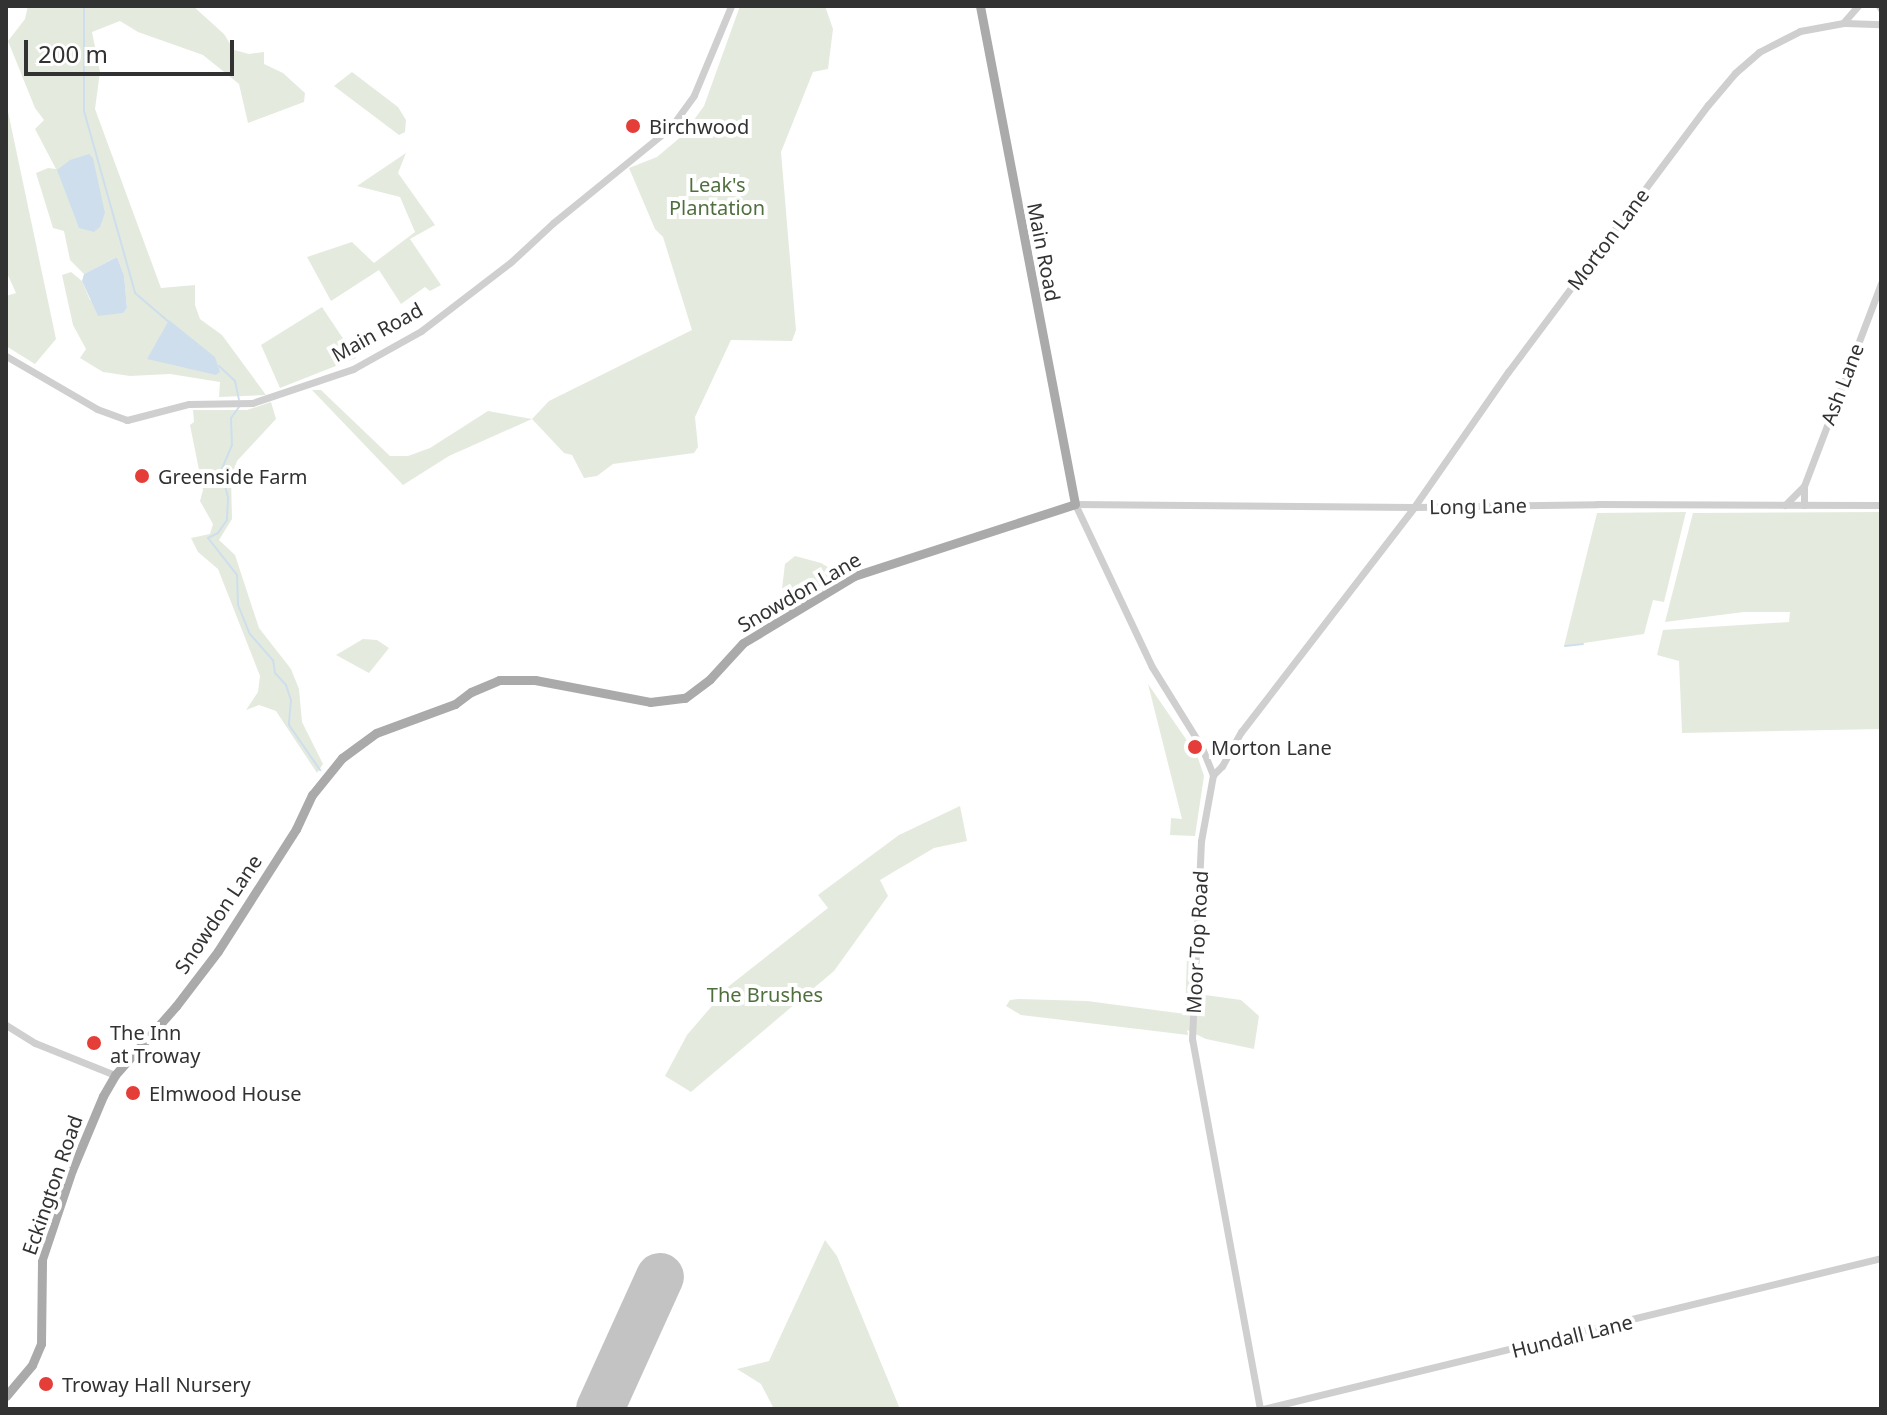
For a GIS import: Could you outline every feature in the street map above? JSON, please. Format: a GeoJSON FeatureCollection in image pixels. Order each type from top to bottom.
{"type":"FeatureCollection","features":[{"type":"Feature","properties":{"kind":"main road","name":"Main Road"},"geometry":{"type":"LineString","coordinates":[[980,6],[1075,504]]}},
{"type":"Feature","properties":{"kind":"main road","name":"Snowdon Lane"},"geometry":{"type":"LineString","coordinates":[[115,1075],[176,1006],[218,951],[327,773],[376,733],[455,704],[471,692],[499,680],[535,680],[650,702],[685,698],[710,679],[743,643],[854,576],[1075,504]]}},
{"type":"Feature","properties":{"kind":"main road","name":"Eckington Road"},"geometry":{"type":"LineString","coordinates":[[6,1396],[32,1365],[41,1344],[42,1259],[86,1133],[115,1075]]}},
{"type":"Feature","properties":{"kind":"street","name":"Main Road"},"geometry":{"type":"LineString","coordinates":[[6,356],[97,409],[127,420],[189,404],[239,404],[353,369],[421,331],[511,262],[553,223],[671,127],[694,95],[731,6]]}},
{"type":"Feature","properties":{"kind":"street"},"geometry":{"type":"LineString","coordinates":[[1843,23],[1858,6]]}},
{"type":"Feature","properties":{"kind":"street","name":"Morton Lane"},"geometry":{"type":"LineString","coordinates":[[1213,775],[1222,766],[1241,732],[1414,507],[1508,372],[1735,73],[1778,40],[1843,23],[1881,24]]}},
{"type":"Feature","properties":{"kind":"street","name":"Ash Lane"},"geometry":{"type":"LineString","coordinates":[[1804,505],[1804,486],[1881,283]]}},
{"type":"Feature","properties":{"kind":"street","name":"Ash Lane"},"geometry":{"type":"LineString","coordinates":[[1785,505],[1804,486]]}},
{"type":"Feature","properties":{"kind":"street","name":"Long Lane"},"geometry":{"type":"LineString","coordinates":[[1075,504],[1414,507],[1881,505]]}},
{"type":"Feature","properties":{"kind":"street"},"geometry":{"type":"LineString","coordinates":[[1075,504],[1152,667],[1201,746],[1213,775]]}},
{"type":"Feature","properties":{"kind":"street","name":"Moor Top Road"},"geometry":{"type":"LineString","coordinates":[[1213,775],[1201,841],[1192,1039],[1262,1409]]}},
{"type":"Feature","properties":{"kind":"street"},"geometry":{"type":"LineString","coordinates":[[6,1025],[35,1043],[115,1075]]}},
{"type":"Feature","properties":{"kind":"street","name":"Hundall Lane"},"geometry":{"type":"LineString","coordinates":[[1262,1409],[1881,1258]]}},
{"type":"Feature","properties":{"kind":"green space"},"geometry":{"type":"Polygon","coordinates":[[[28,6],[193,6],[224,34],[234,50],[249,54],[264,52],[264,64],[283,73],[305,93],[304,102],[248,123],[239,84],[203,55],[138,32],[120,21],[92,32],[100,72],[95,109],[161,288],[195,285],[195,305],[200,319],[222,335],[266,395],[219,397],[220,382],[170,374],[130,376],[103,372],[80,358],[86,349],[73,325],[62,275],[71,272],[82,281],[90,300],[127,309],[124,275],[117,257],[84,274],[70,260],[64,231],[53,228],[36,173],[48,168],[56,169],[35,129],[44,120],[35,108],[8,41],[25,19],[28,6]]]}},
{"type":"Feature","properties":{"kind":"green space","name":"Leak's Plantation"},"geometry":{"type":"Polygon","coordinates":[[[740,6],[825,6],[833,29],[828,69],[813,72],[781,152],[796,330],[792,341],[731,340],[695,417],[698,447],[694,453],[613,464],[597,476],[584,478],[572,455],[564,453],[532,419],[549,401],[692,330],[663,237],[655,229],[629,168],[657,157],[683,135],[704,106],[740,6]]]}},
{"type":"Feature","properties":{"kind":"green space"},"geometry":{"type":"Polygon","coordinates":[[[352,72],[398,107],[406,120],[405,132],[399,135],[334,86],[352,72]]]}},
{"type":"Feature","properties":{"kind":"green space"},"geometry":{"type":"Polygon","coordinates":[[[6,102],[56,339],[35,364],[6,346],[6,296],[16,293],[6,271],[6,102]]]}},
{"type":"Feature","properties":{"kind":"green space"},"geometry":{"type":"Polygon","coordinates":[[[406,153],[398,173],[435,225],[410,239],[441,285],[430,291],[425,287],[401,304],[379,270],[331,301],[307,257],[352,242],[374,263],[415,232],[400,197],[357,186],[406,153]]]}},
{"type":"Feature","properties":{"kind":"green space"},"geometry":{"type":"Polygon","coordinates":[[[322,307],[356,358],[280,388],[261,345],[322,307]]]}},
{"type":"Feature","properties":{"kind":"green space"},"geometry":{"type":"Polygon","coordinates":[[[312,390],[321,390],[390,456],[408,456],[430,448],[488,411],[532,419],[449,456],[403,485],[312,390]]]}},
{"type":"Feature","properties":{"kind":"green space"},"geometry":{"type":"Polygon","coordinates":[[[271,402],[276,419],[237,461],[231,478],[232,519],[219,540],[235,555],[259,628],[291,669],[299,689],[302,722],[323,764],[317,773],[276,711],[259,705],[246,710],[258,692],[260,676],[218,569],[198,552],[191,538],[210,534],[213,524],[200,501],[203,490],[190,425],[194,422],[193,410],[247,410],[271,402]]]}},
{"type":"Feature","properties":{"kind":"green space"},"geometry":{"type":"Polygon","coordinates":[[[1686,512],[1664,602],[1653,600],[1644,634],[1564,646],[1597,513],[1686,512]]]}},
{"type":"Feature","properties":{"kind":"green space"},"geometry":{"type":"Polygon","coordinates":[[[1881,512],[1881,729],[1682,733],[1679,661],[1657,655],[1663,630],[1789,622],[1790,612],[1744,612],[1665,622],[1693,513],[1881,512]]]}},
{"type":"Feature","properties":{"kind":"green space"},"geometry":{"type":"Polygon","coordinates":[[[795,556],[821,563],[841,575],[788,604],[782,589],[785,564],[795,556]]]}},
{"type":"Feature","properties":{"kind":"green space"},"geometry":{"type":"Polygon","coordinates":[[[363,639],[377,640],[389,648],[369,673],[336,655],[363,639]]]}},
{"type":"Feature","properties":{"kind":"green space"},"geometry":{"type":"Polygon","coordinates":[[[1148,684],[1197,755],[1204,776],[1195,836],[1170,835],[1171,818],[1182,819],[1148,684]]]}},
{"type":"Feature","properties":{"kind":"green space","name":"The Brushes"},"geometry":{"type":"Polygon","coordinates":[[[960,806],[967,841],[934,848],[880,880],[888,896],[834,971],[691,1092],[665,1076],[687,1035],[729,986],[828,908],[818,895],[899,835],[960,806]]]}},
{"type":"Feature","properties":{"kind":"green space"},"geometry":{"type":"Polygon","coordinates":[[[1187,956],[1192,956],[1191,993],[1241,1000],[1259,1016],[1254,1049],[1206,1039],[1187,1030],[1188,1035],[1021,1015],[1006,1006],[1010,1000],[1019,999],[1087,1001],[1185,1014],[1187,956]]]}},
{"type":"Feature","properties":{"kind":"green space"},"geometry":{"type":"Polygon","coordinates":[[[825,1240],[837,1256],[900,1409],[774,1409],[761,1384],[737,1369],[769,1361],[825,1240]]]}},
{"type":"Feature","properties":{"kind":"water"},"geometry":{"type":"Polygon","coordinates":[[[89,154],[93,158],[105,213],[100,227],[94,232],[79,228],[57,170],[70,160],[89,154]]]}},
{"type":"Feature","properties":{"kind":"water"},"geometry":{"type":"Polygon","coordinates":[[[117,257],[124,275],[127,308],[123,313],[98,316],[82,281],[84,274],[117,257]]]}},
{"type":"Feature","properties":{"kind":"water"},"geometry":{"type":"Polygon","coordinates":[[[169,320],[215,357],[220,372],[216,375],[147,359],[169,320]]]}},
{"type":"Feature","properties":{"kind":"waterway"},"geometry":{"type":"LineString","coordinates":[[84,6],[84,111],[135,293],[169,322]]}},
{"type":"Feature","properties":{"kind":"waterway"},"geometry":{"type":"LineString","coordinates":[[219,366],[235,381],[239,400]]}},
{"type":"Feature","properties":{"kind":"waterway"},"geometry":{"type":"LineString","coordinates":[[239,407],[231,418],[232,445],[221,471],[228,498],[227,520],[218,533],[208,538],[237,575],[238,605],[250,634],[273,660],[275,673],[286,685],[291,700],[289,725],[320,770]]}},
{"type":"Feature","properties":{"kind":"waterway"},"geometry":{"type":"LineString","coordinates":[[1565,646],[1583,644]]}},
{"type":"Feature","properties":{"kind":"runway"},"geometry":{"type":"LineString","coordinates":[[600,1409],[660,1277]]}},
{"type":"Feature","properties":{"kind":"place","name":"Birchwood"},"geometry":{"type":"Point","coordinates":[633,126]}},
{"type":"Feature","properties":{"kind":"place","name":"Greenside Farm"},"geometry":{"type":"Point","coordinates":[142,476]}},
{"type":"Feature","properties":{"kind":"place","name":"Morton Lane"},"geometry":{"type":"Point","coordinates":[1195,747]}},
{"type":"Feature","properties":{"kind":"place","name":"The Inn at Troway"},"geometry":{"type":"Point","coordinates":[94,1043]}},
{"type":"Feature","properties":{"kind":"place","name":"Elmwood House"},"geometry":{"type":"Point","coordinates":[133,1093]}},
{"type":"Feature","properties":{"kind":"place","name":"Troway Hall Nursery"},"geometry":{"type":"Point","coordinates":[46,1384]}}]}
